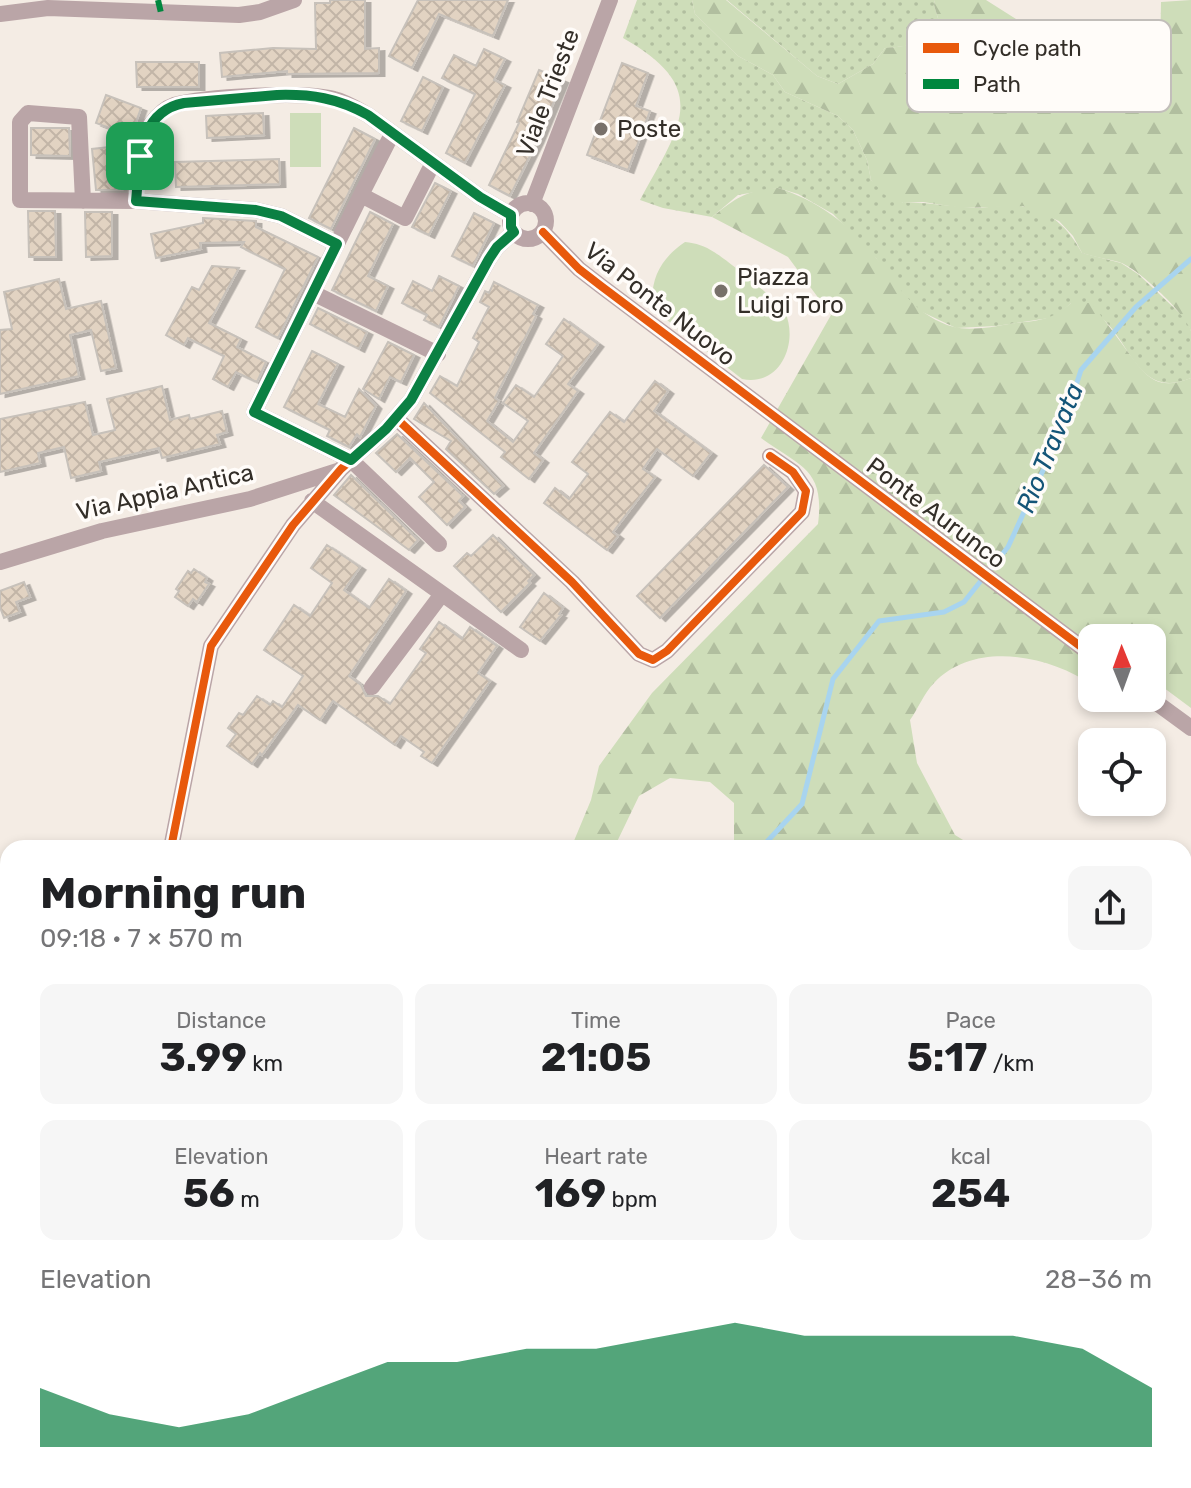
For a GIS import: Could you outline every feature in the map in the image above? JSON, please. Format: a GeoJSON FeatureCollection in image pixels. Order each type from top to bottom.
{"type":"FeatureCollection","features":[{"type":"Feature","properties":{"kind":"street"},"geometry":{"type":"LineString","coordinates":[[0,14],[48,8],[239,15],[260,12],[294,0]]}},
{"type":"Feature","properties":{"kind":"street","name":"Viale Trieste"},"geometry":{"type":"LineString","coordinates":[[532,204],[610,0]]}},
{"type":"Feature","properties":{"kind":"street"},"geometry":{"type":"LineString","coordinates":[[136,201],[141,142],[149,126],[172,105],[277,95],[314,96],[348,104],[480,197],[511,215]]}},
{"type":"Feature","properties":{"kind":"street"},"geometry":{"type":"LineString","coordinates":[[83,201],[79,117],[28,113],[20,122],[20,200],[83,201],[136,201],[256,210],[281,216],[337,244]]}},
{"type":"Feature","properties":{"kind":"street"},"geometry":{"type":"LineString","coordinates":[[392,134],[254,412],[346,464],[439,544]]}},
{"type":"Feature","properties":{"kind":"street"},"geometry":{"type":"LineString","coordinates":[[361,195],[405,218],[433,163]]}},
{"type":"Feature","properties":{"kind":"street"},"geometry":{"type":"LineString","coordinates":[[532,204],[545,215],[547,221],[543,232],[528,240],[514,232],[511,215],[518,207],[532,204]]}},
{"type":"Feature","properties":{"kind":"street","name":"Via Appia Antica"},"geometry":{"type":"LineString","coordinates":[[0,562],[87,535],[250,499],[346,464],[397,419],[411,400],[489,259],[514,232]]}},
{"type":"Feature","properties":{"kind":"street","name":"Via Ponte Nuovo"},"geometry":{"type":"LineString","coordinates":[[543,232],[579,269],[756,403]]}},
{"type":"Feature","properties":{"kind":"street"},"geometry":{"type":"LineString","coordinates":[[313,293],[438,354]]}},
{"type":"Feature","properties":{"kind":"street","name":"Ponte Aurunco"},"geometry":{"type":"LineString","coordinates":[[756,403],[1078,644]]}},
{"type":"Feature","properties":{"kind":"street"},"geometry":{"type":"LineString","coordinates":[[397,419],[572,582],[639,654],[653,660],[667,651],[802,512],[806,491],[793,472],[770,456]]}},
{"type":"Feature","properties":{"kind":"street"},"geometry":{"type":"LineString","coordinates":[[173,840],[211,646],[247,590],[312,501],[346,464]]}},
{"type":"Feature","properties":{"kind":"street"},"geometry":{"type":"LineString","coordinates":[[312,501],[521,650]]}},
{"type":"Feature","properties":{"kind":"street"},"geometry":{"type":"LineString","coordinates":[[372,687],[442,594]]}},
{"type":"Feature","properties":{"kind":"street"},"geometry":{"type":"LineString","coordinates":[[1166,710],[1191,728]]}},
{"type":"Feature","properties":{"kind":"green space"},"geometry":{"type":"Polygon","coordinates":[[[637,0],[692,0],[695,14],[738,56],[773,75],[785,92],[838,116],[853,130],[867,160],[871,180],[903,203],[971,208],[1009,205],[1041,211],[1058,222],[1082,253],[1121,263],[1138,274],[1187,320],[1191,331],[1191,378],[1174,383],[1149,377],[1105,321],[1071,303],[1056,317],[956,328],[918,310],[887,276],[876,258],[833,214],[798,194],[778,188],[738,195],[712,217],[663,208],[640,200],[667,151],[680,110],[678,92],[669,74],[623,38],[637,0]]]}},
{"type":"Feature","properties":{"kind":"green space"},"geometry":{"type":"Polygon","coordinates":[[[692,0],[726,0],[817,76],[838,84],[873,64],[885,48],[907,45],[907,112],[1171,112],[1171,20],[1161,20],[1161,2],[1191,0],[1191,331],[1180,313],[1149,282],[1119,262],[1082,253],[1073,236],[1059,221],[1023,206],[963,208],[923,202],[903,203],[885,195],[871,180],[867,160],[853,130],[838,116],[785,92],[773,75],[738,56],[695,14],[692,0]]]}},
{"type":"Feature","properties":{"kind":"green space"},"geometry":{"type":"Polygon","coordinates":[[[727,0],[935,0],[938,20],[907,20],[907,45],[885,48],[873,64],[838,84],[817,76],[727,0]]]}},
{"type":"Feature","properties":{"kind":"green space"},"geometry":{"type":"Polygon","coordinates":[[[935,0],[986,0],[1018,20],[938,20],[934,5],[935,0]]]}},
{"type":"Feature","properties":{"kind":"green space"},"geometry":{"type":"Polygon","coordinates":[[[290,113],[321,113],[321,167],[290,167],[290,113]]]}},
{"type":"Feature","properties":{"kind":"green space"},"geometry":{"type":"Polygon","coordinates":[[[778,188],[820,207],[845,225],[867,247],[910,300],[941,322],[974,329],[1043,319],[1071,303],[1091,303],[1145,373],[1159,382],[1168,383],[1191,378],[1191,708],[1166,689],[1166,624],[1078,624],[1078,677],[1034,660],[990,657],[970,661],[934,683],[910,720],[917,763],[955,835],[963,840],[734,840],[734,803],[710,782],[670,778],[639,796],[618,840],[574,840],[591,800],[599,766],[652,693],[818,524],[818,491],[814,480],[798,463],[761,438],[831,315],[788,257],[712,217],[742,196],[778,188]]]}},
{"type":"Feature","properties":{"kind":"green space"},"geometry":{"type":"Polygon","coordinates":[[[685,242],[704,246],[720,256],[764,290],[785,312],[789,324],[788,349],[776,369],[767,376],[755,380],[742,379],[653,309],[653,289],[658,271],[669,255],[685,242]]]}},
{"type":"Feature","properties":{"kind":"building"},"geometry":{"type":"Polygon","coordinates":[[[330,0],[365,0],[365,49],[379,48],[379,73],[287,74],[287,71],[222,77],[220,53],[273,48],[316,49],[315,3],[330,3],[330,0]]]}},
{"type":"Feature","properties":{"kind":"building"},"geometry":{"type":"Polygon","coordinates":[[[418,0],[508,0],[493,36],[439,14],[412,68],[389,56],[418,0]]]}},
{"type":"Feature","properties":{"kind":"building"},"geometry":{"type":"Polygon","coordinates":[[[484,49],[505,59],[494,80],[505,85],[465,163],[446,153],[475,94],[442,78],[454,55],[476,66],[484,49]]]}},
{"type":"Feature","properties":{"kind":"building"},"geometry":{"type":"Polygon","coordinates":[[[136,62],[199,62],[199,87],[137,87],[136,62]]]}},
{"type":"Feature","properties":{"kind":"building"},"geometry":{"type":"Polygon","coordinates":[[[622,63],[648,73],[636,106],[650,111],[628,170],[587,155],[622,63]]]}},
{"type":"Feature","properties":{"kind":"building"},"geometry":{"type":"Polygon","coordinates":[[[539,70],[563,80],[510,196],[489,185],[519,123],[539,70]]]}},
{"type":"Feature","properties":{"kind":"building"},"geometry":{"type":"Polygon","coordinates":[[[423,77],[443,87],[422,131],[401,121],[423,77]]]}},
{"type":"Feature","properties":{"kind":"building"},"geometry":{"type":"Polygon","coordinates":[[[106,95],[141,108],[131,136],[96,123],[106,95]]]}},
{"type":"Feature","properties":{"kind":"building"},"geometry":{"type":"Polygon","coordinates":[[[263,113],[264,135],[207,138],[206,116],[263,113]]]}},
{"type":"Feature","properties":{"kind":"building"},"geometry":{"type":"Polygon","coordinates":[[[31,128],[69,128],[70,156],[31,155],[31,128]]]}},
{"type":"Feature","properties":{"kind":"building"},"geometry":{"type":"Polygon","coordinates":[[[354,128],[375,139],[331,229],[309,218],[354,128]]]}},
{"type":"Feature","properties":{"kind":"building"},"geometry":{"type":"Polygon","coordinates":[[[118,146],[122,190],[96,190],[92,149],[118,146]]]}},
{"type":"Feature","properties":{"kind":"building"},"geometry":{"type":"Polygon","coordinates":[[[279,159],[280,184],[176,187],[175,162],[279,159]]]}},
{"type":"Feature","properties":{"kind":"building"},"geometry":{"type":"Polygon","coordinates":[[[435,183],[451,191],[429,235],[412,227],[435,183]]]}},
{"type":"Feature","properties":{"kind":"building"},"geometry":{"type":"Polygon","coordinates":[[[28,211],[55,211],[56,257],[29,257],[28,211]]]}},
{"type":"Feature","properties":{"kind":"building"},"geometry":{"type":"Polygon","coordinates":[[[85,212],[112,212],[112,256],[86,257],[85,212]]]}},
{"type":"Feature","properties":{"kind":"building"},"geometry":{"type":"Polygon","coordinates":[[[370,212],[393,224],[368,276],[388,286],[376,311],[332,290],[370,212]]]}},
{"type":"Feature","properties":{"kind":"building"},"geometry":{"type":"Polygon","coordinates":[[[474,213],[494,223],[473,266],[452,256],[474,213]]]}},
{"type":"Feature","properties":{"kind":"building"},"geometry":{"type":"Polygon","coordinates":[[[203,218],[256,221],[256,227],[318,257],[278,338],[256,327],[285,269],[241,247],[244,242],[200,243],[201,249],[156,258],[151,234],[203,223],[203,218]]]}},
{"type":"Feature","properties":{"kind":"building"},"geometry":{"type":"Polygon","coordinates":[[[212,266],[239,268],[209,323],[241,339],[237,347],[266,362],[257,382],[236,372],[228,387],[213,379],[224,356],[188,338],[184,345],[166,335],[192,287],[199,290],[212,266]]]}},
{"type":"Feature","properties":{"kind":"building"},"geometry":{"type":"Polygon","coordinates":[[[439,276],[459,286],[439,327],[424,320],[427,315],[402,303],[413,281],[432,291],[439,276]]]}},
{"type":"Feature","properties":{"kind":"building"},"geometry":{"type":"Polygon","coordinates":[[[59,279],[66,309],[101,301],[116,368],[101,371],[91,330],[70,335],[79,376],[0,394],[0,330],[12,329],[4,292],[59,279]]]}},
{"type":"Feature","properties":{"kind":"building"},"geometry":{"type":"Polygon","coordinates":[[[494,282],[538,305],[533,314],[536,316],[495,398],[499,401],[487,421],[513,442],[528,421],[503,403],[516,385],[534,397],[563,356],[546,344],[564,319],[598,344],[568,384],[578,391],[534,453],[543,460],[529,479],[501,457],[505,452],[430,393],[440,376],[457,386],[479,342],[473,338],[489,307],[480,302],[494,282]]]}},
{"type":"Feature","properties":{"kind":"building"},"geometry":{"type":"Polygon","coordinates":[[[318,308],[367,332],[359,349],[310,324],[318,308]]]}},
{"type":"Feature","properties":{"kind":"building"},"geometry":{"type":"Polygon","coordinates":[[[388,342],[414,355],[401,382],[390,377],[379,399],[363,389],[388,342]]]}},
{"type":"Feature","properties":{"kind":"building"},"geometry":{"type":"Polygon","coordinates":[[[312,351],[338,364],[318,404],[345,417],[359,389],[376,406],[360,437],[357,434],[349,447],[327,436],[330,430],[284,407],[312,351]]]}},
{"type":"Feature","properties":{"kind":"building"},"geometry":{"type":"Polygon","coordinates":[[[655,381],[668,391],[654,411],[711,453],[693,476],[657,449],[643,469],[655,477],[613,532],[618,536],[607,550],[544,503],[555,488],[569,499],[588,474],[572,462],[610,412],[624,422],[655,381]]]}},
{"type":"Feature","properties":{"kind":"building"},"geometry":{"type":"Polygon","coordinates":[[[162,386],[170,420],[189,415],[190,419],[222,411],[227,432],[217,435],[220,444],[162,458],[159,448],[99,462],[101,471],[71,478],[64,447],[38,453],[40,463],[0,472],[0,419],[85,402],[93,435],[115,430],[107,399],[162,386]]]}},
{"type":"Feature","properties":{"kind":"building"},"geometry":{"type":"Polygon","coordinates":[[[424,403],[503,486],[494,494],[446,449],[451,441],[414,419],[424,403]]]}},
{"type":"Feature","properties":{"kind":"building"},"geometry":{"type":"Polygon","coordinates":[[[397,434],[463,496],[459,501],[465,507],[447,525],[419,497],[434,482],[410,458],[396,472],[376,453],[397,434]]]}},
{"type":"Feature","properties":{"kind":"building"},"geometry":{"type":"Polygon","coordinates":[[[764,465],[788,487],[660,618],[637,596],[764,465]]]}},
{"type":"Feature","properties":{"kind":"building"},"geometry":{"type":"Polygon","coordinates":[[[351,475],[418,540],[409,550],[334,495],[351,475]]]}},
{"type":"Feature","properties":{"kind":"building"},"geometry":{"type":"Polygon","coordinates":[[[493,535],[534,575],[501,612],[454,566],[467,553],[471,556],[493,535]]]}},
{"type":"Feature","properties":{"kind":"building"},"geometry":{"type":"Polygon","coordinates":[[[327,545],[360,567],[344,590],[369,608],[389,579],[406,591],[349,676],[361,685],[366,696],[378,696],[390,704],[426,653],[420,649],[439,622],[462,639],[470,627],[497,646],[478,673],[490,681],[432,763],[421,756],[424,752],[401,736],[395,745],[333,701],[320,720],[298,705],[252,764],[227,746],[236,734],[228,728],[257,696],[270,705],[273,701],[282,707],[303,676],[264,650],[294,605],[310,616],[332,583],[311,568],[327,545]]]}},
{"type":"Feature","properties":{"kind":"building"},"geometry":{"type":"Polygon","coordinates":[[[194,569],[207,578],[205,582],[209,584],[197,602],[193,599],[188,606],[175,597],[179,591],[176,589],[188,571],[191,573],[194,569]]]}},
{"type":"Feature","properties":{"kind":"building"},"geometry":{"type":"Polygon","coordinates":[[[24,582],[30,597],[16,602],[20,612],[4,618],[0,591],[24,582]]]}},
{"type":"Feature","properties":{"kind":"building"},"geometry":{"type":"Polygon","coordinates":[[[544,593],[563,608],[540,641],[520,627],[544,593]]]}},
{"type":"Feature","properties":{"kind":"waterway","name":"Rio Travata"},"geometry":{"type":"LineString","coordinates":[[768,840],[802,804],[833,679],[879,621],[944,612],[964,602],[1008,547],[1062,429],[1081,370],[1136,307],[1191,259]]}},
{"type":"Feature","properties":{"kind":"marked path"},"geometry":{"type":"LineString","coordinates":[[158,0],[161,13]]}},
{"type":"Feature","properties":{"kind":"cycle path"},"geometry":{"type":"LineString","coordinates":[[173,840],[211,646],[293,525],[341,469],[386,429],[411,400],[489,259],[514,232]]}},
{"type":"Feature","properties":{"kind":"cycle path"},"geometry":{"type":"LineString","coordinates":[[543,232],[579,269],[601,286],[1078,644]]}},
{"type":"Feature","properties":{"kind":"cycle path"},"geometry":{"type":"LineString","coordinates":[[397,419],[572,582],[639,654],[653,660],[667,651],[802,512],[806,491],[793,472],[770,456]]}},
{"type":"Feature","properties":{"kind":"place","name":"Poste"},"geometry":{"type":"Point","coordinates":[601,129]}},
{"type":"Feature","properties":{"kind":"place","name":"Piazza Luigi Toro"},"geometry":{"type":"Point","coordinates":[721,291]}},
{"type":"Feature","properties":{"kind":"route"},"geometry":{"type":"LineString","coordinates":[[277,95],[334,99],[368,115],[480,197],[511,215],[514,232],[489,259],[411,400],[397,419],[351,460],[254,412],[337,244],[281,216],[256,210],[136,201],[140,156],[141,142],[149,126],[172,105],[277,95]]}}]}
